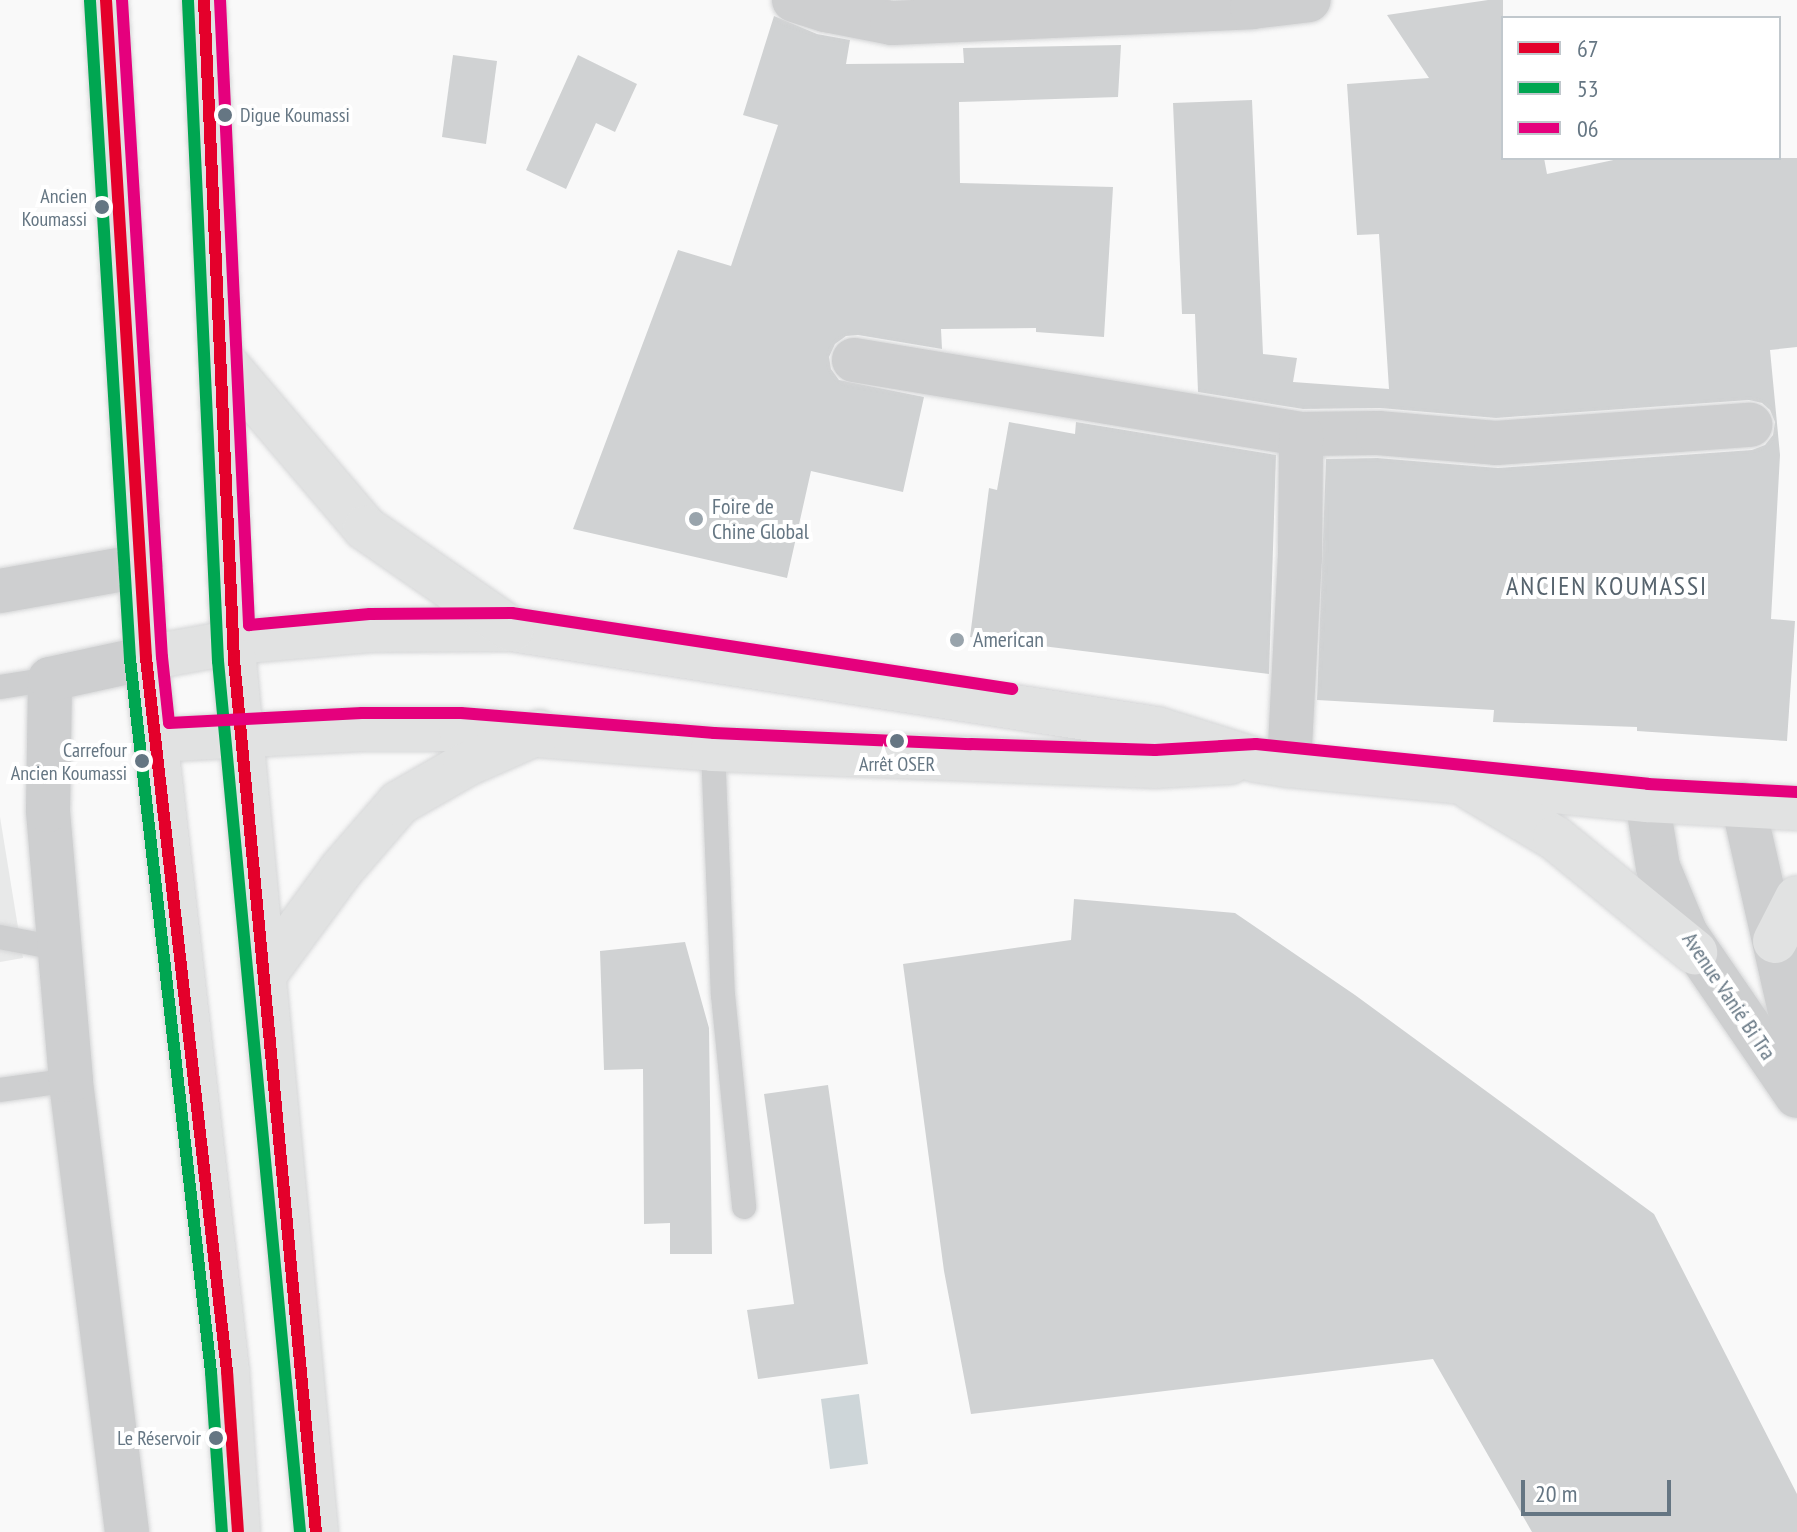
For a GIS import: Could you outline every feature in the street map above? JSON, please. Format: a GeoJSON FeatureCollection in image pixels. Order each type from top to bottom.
{"type":"FeatureCollection","features":[{"type":"Feature","properties":{"kind":"main road"},"geometry":{"type":"LineString","coordinates":[[106,0],[146,658],[227,1371],[238,1532]]}},
{"type":"Feature","properties":{"kind":"main road"},"geometry":{"type":"LineString","coordinates":[[204,0],[234,651],[316,1532]]}},
{"type":"Feature","properties":{"kind":"main road"},"geometry":{"type":"LineString","coordinates":[[223,361],[365,528],[511,629]]}},
{"type":"Feature","properties":{"kind":"main road"},"geometry":{"type":"LineString","coordinates":[[146,658],[234,651],[370,630],[511,629],[1142,727],[1272,762]]}},
{"type":"Feature","properties":{"kind":"main road"},"geometry":{"type":"LineString","coordinates":[[155,740],[242,734],[447,729],[539,732],[713,749],[1155,766],[1272,762],[1647,800],[1797,808]]}},
{"type":"Feature","properties":{"kind":"main road"},"geometry":{"type":"LineString","coordinates":[[264,975],[341,870],[399,803],[465,765],[539,732]]}},
{"type":"Feature","properties":{"kind":"main road"},"geometry":{"type":"LineString","coordinates":[[1462,782],[1555,838],[1695,952]]}},
{"type":"Feature","properties":{"kind":"main road"},"geometry":{"type":"LineString","coordinates":[[1775,941],[1797,898]]}},
{"type":"Feature","properties":{"kind":"street"},"geometry":{"type":"LineString","coordinates":[[794,0],[825,10],[892,23],[1252,7],[1309,0]]}},
{"type":"Feature","properties":{"kind":"street"},"geometry":{"type":"LineString","coordinates":[[854,360],[1301,434],[1378,433],[1496,443],[1750,425]]}},
{"type":"Feature","properties":{"kind":"street"},"geometry":{"type":"LineString","coordinates":[[1272,762],[1300,558],[1301,434]]}},
{"type":"Feature","properties":{"kind":"street"},"geometry":{"type":"LineString","coordinates":[[0,591],[141,566]]}},
{"type":"Feature","properties":{"kind":"street"},"geometry":{"type":"LineString","coordinates":[[127,1532],[71,1080],[48,810],[50,679],[146,658]]}},
{"type":"Feature","properties":{"kind":"street","name":"Avenue Vanié Bi Tra"},"geometry":{"type":"LineString","coordinates":[[1647,800],[1658,867],[1668,898],[1695,952],[1797,1096]]}},
{"type":"Feature","properties":{"kind":"street","name":"Avenue Vanié Bi Tra"},"geometry":{"type":"LineString","coordinates":[[1743,804],[1797,1041]]}},
{"type":"Feature","properties":{"kind":"lane"},"geometry":{"type":"LineString","coordinates":[[0,687],[50,679]]}},
{"type":"Feature","properties":{"kind":"lane"},"geometry":{"type":"LineString","coordinates":[[713,749],[723,995],[744,1207]]}},
{"type":"Feature","properties":{"kind":"lane"},"geometry":{"type":"LineString","coordinates":[[0,937],[62,949]]}},
{"type":"Feature","properties":{"kind":"lane"},"geometry":{"type":"LineString","coordinates":[[0,1090],[71,1080]]}},
{"type":"Feature","properties":{"kind":"shaded area"},"geometry":{"type":"Polygon","coordinates":[[[0,817],[23,958],[0,962],[0,817]]]}},
{"type":"Feature","properties":{"kind":"shaded area"},"geometry":{"type":"Polygon","coordinates":[[[859,1394],[868,1464],[830,1469],[821,1399],[859,1394]]]}},
{"type":"Feature","properties":{"kind":"building"},"geometry":{"type":"Polygon","coordinates":[[[1503,0],[1501,160],[1544,160],[1547,174],[1614,160],[1797,158],[1797,347],[1770,350],[1780,455],[1771,619],[1795,621],[1787,741],[1637,731],[1637,727],[1493,722],[1494,710],[1317,700],[1326,459],[1377,458],[1498,468],[1752,450],[1765,445],[1773,435],[1775,422],[1770,410],[1762,403],[1749,400],[1496,418],[1380,408],[1303,409],[1198,392],[1195,314],[1182,314],[1173,103],[1252,100],[1263,354],[1297,358],[1293,382],[1389,389],[1379,234],[1357,235],[1347,84],[1429,78],[1387,15],[1503,0]]]}},
{"type":"Feature","properties":{"kind":"building"},"geometry":{"type":"Polygon","coordinates":[[[774,16],[817,34],[850,40],[846,64],[964,63],[963,48],[1121,45],[1118,97],[959,102],[960,183],[1113,187],[1104,337],[1036,332],[1036,328],[941,329],[942,349],[858,335],[846,336],[835,344],[829,357],[831,369],[839,380],[924,397],[903,492],[811,471],[787,578],[573,529],[678,250],[731,266],[778,125],[743,115],[774,16]]]}},
{"type":"Feature","properties":{"kind":"building"},"geometry":{"type":"Polygon","coordinates":[[[453,55],[497,61],[486,144],[442,137],[453,55]]]}},
{"type":"Feature","properties":{"kind":"building"},"geometry":{"type":"Polygon","coordinates":[[[578,55],[637,84],[615,132],[596,123],[566,189],[526,170],[578,55]]]}},
{"type":"Feature","properties":{"kind":"building"},"geometry":{"type":"Polygon","coordinates":[[[1009,422],[1075,434],[1076,422],[1276,455],[1269,674],[970,637],[989,488],[997,490],[1009,422]]]}},
{"type":"Feature","properties":{"kind":"building"},"geometry":{"type":"Polygon","coordinates":[[[1074,899],[1235,913],[1355,995],[1654,1214],[1797,1494],[1797,1532],[1532,1532],[1433,1359],[971,1414],[944,1271],[903,964],[1071,940],[1074,899]]]}},
{"type":"Feature","properties":{"kind":"building"},"geometry":{"type":"Polygon","coordinates":[[[685,942],[709,1028],[712,1254],[670,1254],[670,1223],[644,1224],[643,1069],[604,1070],[600,951],[685,942]]]}},
{"type":"Feature","properties":{"kind":"building"},"geometry":{"type":"Polygon","coordinates":[[[828,1085],[868,1364],[758,1379],[747,1310],[794,1304],[764,1094],[828,1085]]]}},
{"type":"Feature","properties":{"kind":"transit line","name":"67"},"geometry":{"type":"LineString","coordinates":[[106,0],[146,658],[227,1371],[238,1532]]}},
{"type":"Feature","properties":{"kind":"transit line","name":"06"},"geometry":{"type":"LineString","coordinates":[[122,0],[162,657],[169,723],[362,713],[461,713],[714,733],[971,744],[1155,750],[1256,744],[1648,784],[1797,792]]}},
{"type":"Feature","properties":{"kind":"transit line","name":"67"},"geometry":{"type":"LineString","coordinates":[[204,0],[234,660],[316,1532]]}},
{"type":"Feature","properties":{"kind":"transit line","name":"06"},"geometry":{"type":"LineString","coordinates":[[220,0],[249,625],[370,614],[512,613],[1012,689]]}},
{"type":"Feature","properties":{"kind":"transit line","name":"53"},"geometry":{"type":"LineString","coordinates":[[90,1],[130,659],[211,1372],[222,1532]]}},
{"type":"Feature","properties":{"kind":"transit line","name":"53"},"geometry":{"type":"LineString","coordinates":[[188,1],[218,661],[300,1532]]}},
{"type":"Feature","properties":{"kind":"place","name":"Digue Koumassi"},"geometry":{"type":"Point","coordinates":[225,115]}},
{"type":"Feature","properties":{"kind":"place","name":"Ancien Koumassi"},"geometry":{"type":"Point","coordinates":[102,207]}},
{"type":"Feature","properties":{"kind":"place","name":"Foire de Chine Global"},"geometry":{"type":"Point","coordinates":[696,519]}},
{"type":"Feature","properties":{"kind":"place","name":"American"},"geometry":{"type":"Point","coordinates":[957,640]}},
{"type":"Feature","properties":{"kind":"place","name":"Arrêt OSER"},"geometry":{"type":"Point","coordinates":[897,741]}},
{"type":"Feature","properties":{"kind":"place","name":"Carrefour Ancien Koumassi"},"geometry":{"type":"Point","coordinates":[142,761]}},
{"type":"Feature","properties":{"kind":"place","name":"Le Réservoir"},"geometry":{"type":"Point","coordinates":[216,1438]}},
{"type":"Feature","properties":{"kind":"district","name":"ANCIEN KOUMASSI"},"geometry":{"type":"Point","coordinates":[1607,586]}}]}
